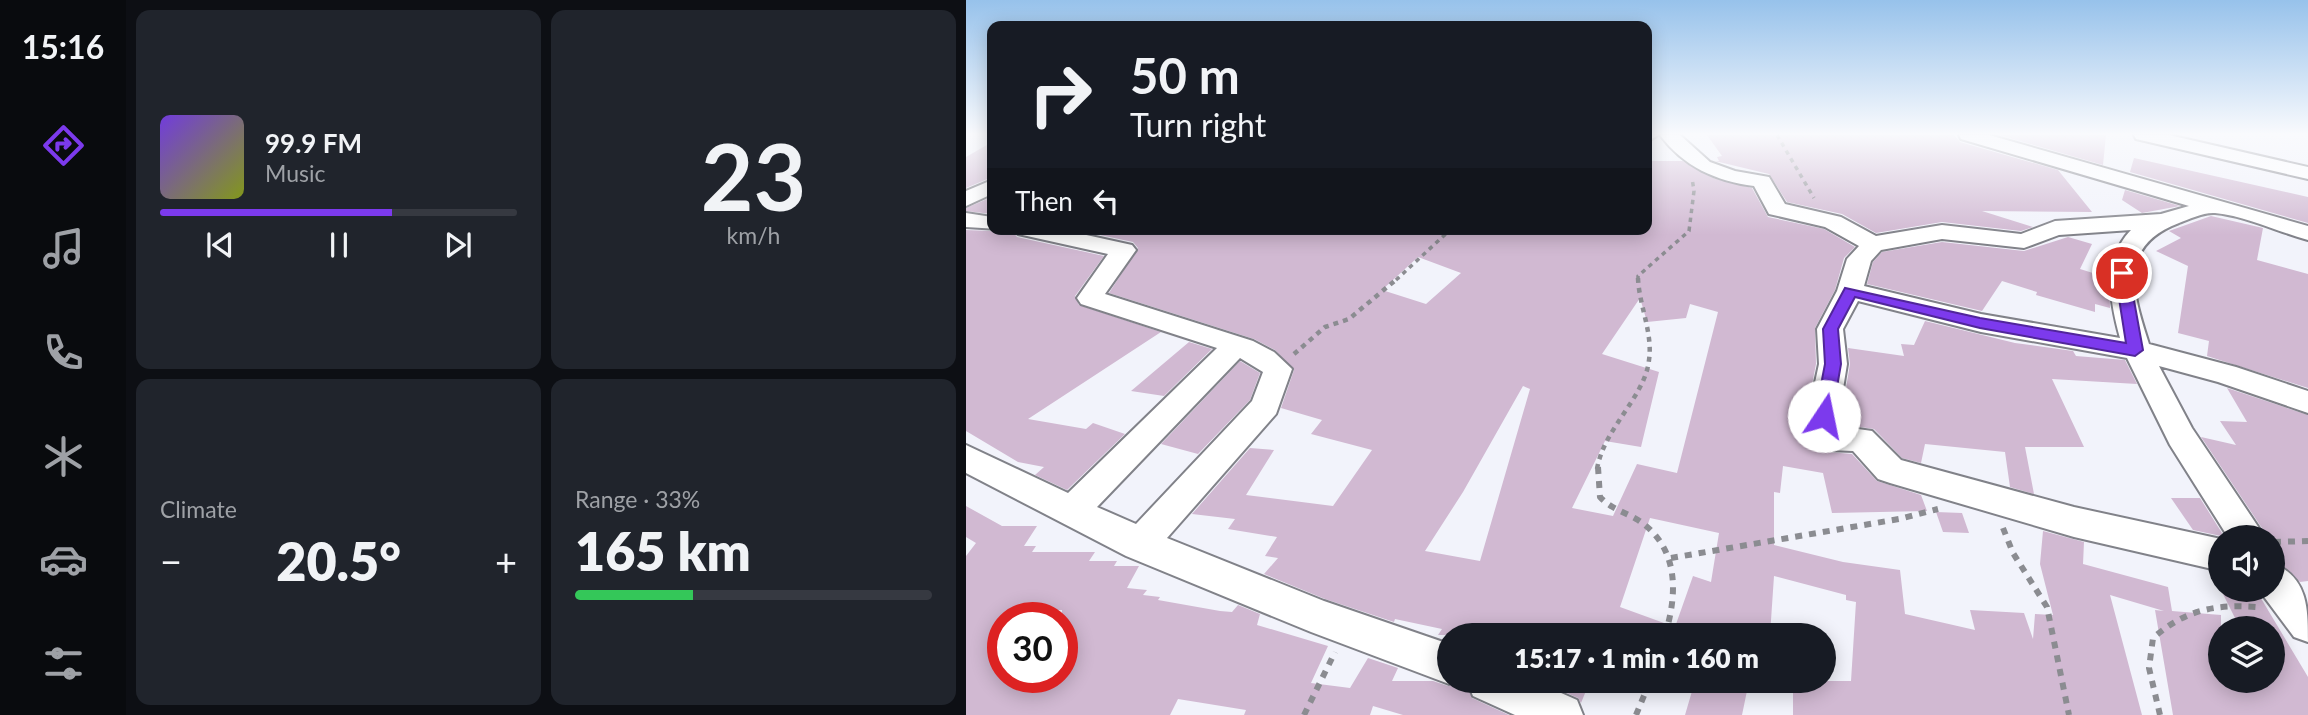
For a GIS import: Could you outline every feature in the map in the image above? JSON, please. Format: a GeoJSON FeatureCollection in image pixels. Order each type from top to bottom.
{"type":"FeatureCollection","features":[{"type":"Feature","properties":{"kind":"street"},"geometry":{"type":"LineString","coordinates":[[1710,168],[1719,174],[1762,181],[1777,209],[1845,227],[1873,244]]}},
{"type":"Feature","properties":{"kind":"street"},"geometry":{"type":"LineString","coordinates":[[2085,168],[2308,233]]}},
{"type":"Feature","properties":{"kind":"street"},"geometry":{"type":"LineString","coordinates":[[2288,168],[2308,173]]}},
{"type":"Feature","properties":{"kind":"street"},"geometry":{"type":"LineString","coordinates":[[966,200],[987,189]]}},
{"type":"Feature","properties":{"kind":"street"},"geometry":{"type":"LineString","coordinates":[[2208,552],[1993,501],[1890,470],[1861,439],[1829,438],[1820,434],[1833,364],[1830,329],[1850,291],[1859,260],[1873,244],[1942,232],[2024,242],[2055,228],[2163,221],[2214,205]]}},
{"type":"Feature","properties":{"kind":"street"},"geometry":{"type":"LineString","coordinates":[[966,220],[987,223]]}},
{"type":"Feature","properties":{"kind":"street"},"geometry":{"type":"LineString","coordinates":[[2163,221],[2134,239],[2122,273],[2135,350],[2178,433],[2239,525]]}},
{"type":"Feature","properties":{"kind":"street"},"geometry":{"type":"LineString","coordinates":[[1054,235],[1124,250],[1090,298],[1236,346],[1269,360],[1278,369],[1265,406],[1139,545]]}},
{"type":"Feature","properties":{"kind":"street"},"geometry":{"type":"LineString","coordinates":[[1850,291],[1980,323],[2135,350],[2226,374],[2308,402]]}},
{"type":"Feature","properties":{"kind":"street"},"geometry":{"type":"LineString","coordinates":[[1070,513],[1236,346]]}},
{"type":"Feature","properties":{"kind":"street"},"geometry":{"type":"LineString","coordinates":[[966,458],[1070,513],[1139,545],[1346,629],[1437,660]]}},
{"type":"Feature","properties":{"kind":"street"},"geometry":{"type":"LineString","coordinates":[[2285,595],[2302,617]]}},
{"type":"Feature","properties":{"kind":"street"},"geometry":{"type":"LineString","coordinates":[[1514,693],[1562,715]]}},
{"type":"Feature","properties":{"kind":"path"},"geometry":{"type":"LineString","coordinates":[[1669,623],[1671,558],[1664,542],[1641,521],[1605,502],[1598,492],[1598,472],[1610,431],[1648,368],[1648,337],[1643,321],[1638,276],[1689,232],[1695,168]]}},
{"type":"Feature","properties":{"kind":"path"},"geometry":{"type":"LineString","coordinates":[[1796,168],[1814,199],[1815,219]]}},
{"type":"Feature","properties":{"kind":"path"},"geometry":{"type":"LineString","coordinates":[[1278,369],[1325,327],[1349,319],[1374,300],[1444,235]]}},
{"type":"Feature","properties":{"kind":"path"},"geometry":{"type":"LineString","coordinates":[[1671,558],[1756,540],[1850,530],[1932,513],[1961,491]]}},
{"type":"Feature","properties":{"kind":"path"},"geometry":{"type":"LineString","coordinates":[[1993,501],[2013,553],[2047,607],[2069,715]]}},
{"type":"Feature","properties":{"kind":"path"},"geometry":{"type":"LineString","coordinates":[[2285,542],[2308,541]]}},
{"type":"Feature","properties":{"kind":"path"},"geometry":{"type":"LineString","coordinates":[[2160,715],[2149,668],[2153,638],[2183,613],[2217,605],[2302,617]]}},
{"type":"Feature","properties":{"kind":"path"},"geometry":{"type":"LineString","coordinates":[[1304,715],[1346,629]]}},
{"type":"Feature","properties":{"kind":"path"},"geometry":{"type":"LineString","coordinates":[[1636,715],[1645,693]]}},
{"type":"Feature","properties":{"kind":"building"},"geometry":{"type":"Polygon","coordinates":[[[966,168],[987,168],[987,179],[966,188],[966,168]]]}},
{"type":"Feature","properties":{"kind":"building"},"geometry":{"type":"Polygon","coordinates":[[[1652,168],[1696,168],[1713,178],[1752,188],[1768,217],[1824,229],[1855,247],[1844,258],[1835,290],[1815,328],[1816,364],[1802,435],[1808,444],[1828,452],[1852,454],[1877,481],[1921,495],[1927,511],[1832,513],[1823,473],[1783,466],[1780,493],[1774,492],[1774,545],[1843,562],[1900,570],[1905,614],[1975,630],[1970,610],[2024,613],[2033,639],[2035,614],[2053,615],[2040,564],[2043,531],[2084,542],[2083,564],[2168,587],[2172,611],[2221,615],[2208,616],[2208,693],[2285,693],[2285,639],[2308,677],[2308,715],[2173,715],[2155,610],[2164,611],[2110,595],[2142,715],[1793,715],[1793,693],[1836,693],[1836,681],[1851,681],[1856,602],[1846,600],[1846,595],[1774,576],[1771,623],[1676,623],[1693,576],[1711,582],[1719,533],[1650,518],[1620,607],[1664,623],[1437,623],[1437,628],[1395,619],[1394,622],[1325,599],[1264,574],[1278,558],[1265,556],[1277,537],[1228,529],[1235,519],[1192,514],[1250,448],[1274,450],[1246,495],[1333,506],[1372,450],[1311,434],[1322,420],[1281,408],[1294,370],[1275,350],[1254,339],[1109,293],[1138,248],[1133,242],[1100,235],[1652,235],[1652,168]],[[1418,257],[1382,290],[1426,304],[1461,273],[1418,257]],[[1640,298],[1602,354],[1659,372],[1641,447],[1605,441],[1572,508],[1613,516],[1637,464],[1677,473],[1718,312],[1690,304],[1686,318],[1647,322],[1640,298]],[[1523,386],[1463,492],[1425,551],[1480,561],[1530,389],[1523,386]]]}},
{"type":"Feature","properties":{"kind":"building"},"geometry":{"type":"Polygon","coordinates":[[[1746,168],[2052,168],[2058,170],[2092,212],[1982,211],[2033,227],[2021,231],[1942,222],[1876,233],[1842,214],[1787,202],[1769,174],[1746,168]]]}},
{"type":"Feature","properties":{"kind":"building"},"geometry":{"type":"Polygon","coordinates":[[[2131,168],[2180,168],[2308,197],[2308,223],[2130,172],[2131,168]]]}},
{"type":"Feature","properties":{"kind":"building"},"geometry":{"type":"Polygon","coordinates":[[[2125,190],[2180,206],[2142,213],[2122,200],[2125,190]]]}},
{"type":"Feature","properties":{"kind":"building"},"geometry":{"type":"Polygon","coordinates":[[[987,199],[987,213],[966,211],[966,208],[987,199]]]}},
{"type":"Feature","properties":{"kind":"building"},"geometry":{"type":"Polygon","coordinates":[[[2211,216],[2263,228],[2257,260],[2308,274],[2308,388],[2207,356],[2209,341],[2178,333],[2188,266],[2156,251],[2181,238],[2169,231],[2211,216]]]}},
{"type":"Feature","properties":{"kind":"building"},"geometry":{"type":"Polygon","coordinates":[[[966,230],[987,231],[987,235],[1015,235],[1104,256],[1075,296],[1079,305],[1161,332],[1028,419],[1086,429],[1093,423],[1125,434],[1067,490],[1035,475],[1044,467],[1018,462],[966,431],[966,230]]]}},
{"type":"Feature","properties":{"kind":"building"},"geometry":{"type":"Polygon","coordinates":[[[2068,237],[2092,244],[2080,269],[2109,278],[2110,308],[2095,304],[2095,312],[2036,295],[2037,292],[2002,281],[1982,311],[1867,284],[1873,262],[1882,252],[1942,242],[2024,251],[2068,237]]]}},
{"type":"Feature","properties":{"kind":"building"},"geometry":{"type":"Polygon","coordinates":[[[1925,321],[2015,343],[2073,351],[2076,356],[2125,360],[2137,384],[2052,379],[2084,447],[2025,447],[2034,494],[2010,487],[2005,452],[1925,444],[1921,463],[1902,458],[1874,429],[1840,424],[1850,364],[1848,348],[1904,356],[1901,344],[1914,345],[1925,321]]]}},
{"type":"Feature","properties":{"kind":"building"},"geometry":{"type":"Polygon","coordinates":[[[1189,342],[1212,349],[1164,396],[1131,391],[1189,342]]]}},
{"type":"Feature","properties":{"kind":"building"},"geometry":{"type":"Polygon","coordinates":[[[1240,361],[1260,373],[1250,400],[1198,454],[1161,444],[1240,361]]]}},
{"type":"Feature","properties":{"kind":"building"},"geometry":{"type":"Polygon","coordinates":[[[2227,388],[2308,415],[2308,581],[2300,582],[2285,569],[2285,525],[2260,525],[2201,437],[2236,445],[2220,421],[2247,422],[2227,388]]]}},
{"type":"Feature","properties":{"kind":"building"},"geometry":{"type":"Polygon","coordinates":[[[2171,498],[2200,498],[2217,525],[2208,525],[2208,533],[2193,530],[2171,498]]]}},
{"type":"Feature","properties":{"kind":"building"},"geometry":{"type":"Polygon","coordinates":[[[966,506],[1002,526],[1037,526],[1024,546],[1036,546],[1032,552],[1095,552],[1089,561],[1117,561],[1114,566],[1139,566],[1127,588],[1147,590],[1143,595],[1220,611],[1232,612],[1238,605],[1260,614],[1257,625],[1328,646],[1311,683],[1350,688],[1368,658],[1398,668],[1392,681],[1433,681],[1437,682],[1437,693],[1470,693],[1472,698],[1509,715],[1403,715],[1373,706],[1370,715],[1244,715],[1246,710],[1178,699],[1170,715],[966,715],[966,556],[976,543],[966,537],[966,506]]]}},
{"type":"Feature","properties":{"kind":"building"},"geometry":{"type":"Polygon","coordinates":[[[1936,512],[1962,513],[1969,533],[1943,532],[1936,512]]]}},
{"type":"Feature","properties":{"kind":"building"},"geometry":{"type":"Polygon","coordinates":[[[2227,602],[2263,602],[2272,616],[2234,616],[2227,602]]]}},
{"type":"Feature","properties":{"kind":"building"},"geometry":{"type":"Polygon","coordinates":[[[1567,693],[1585,693],[1581,703],[1578,698],[1567,693]]]}},
{"type":"Feature","properties":{"kind":"building"},"geometry":{"type":"Polygon","coordinates":[[[1691,693],[1747,693],[1742,715],[1685,715],[1691,693]]]}},
{"type":"Feature","properties":{"kind":"route"},"geometry":{"type":"LineString","coordinates":[[1824,416],[1833,364],[1830,329],[1850,291],[1980,323],[2135,350],[2122,273]]}}]}
